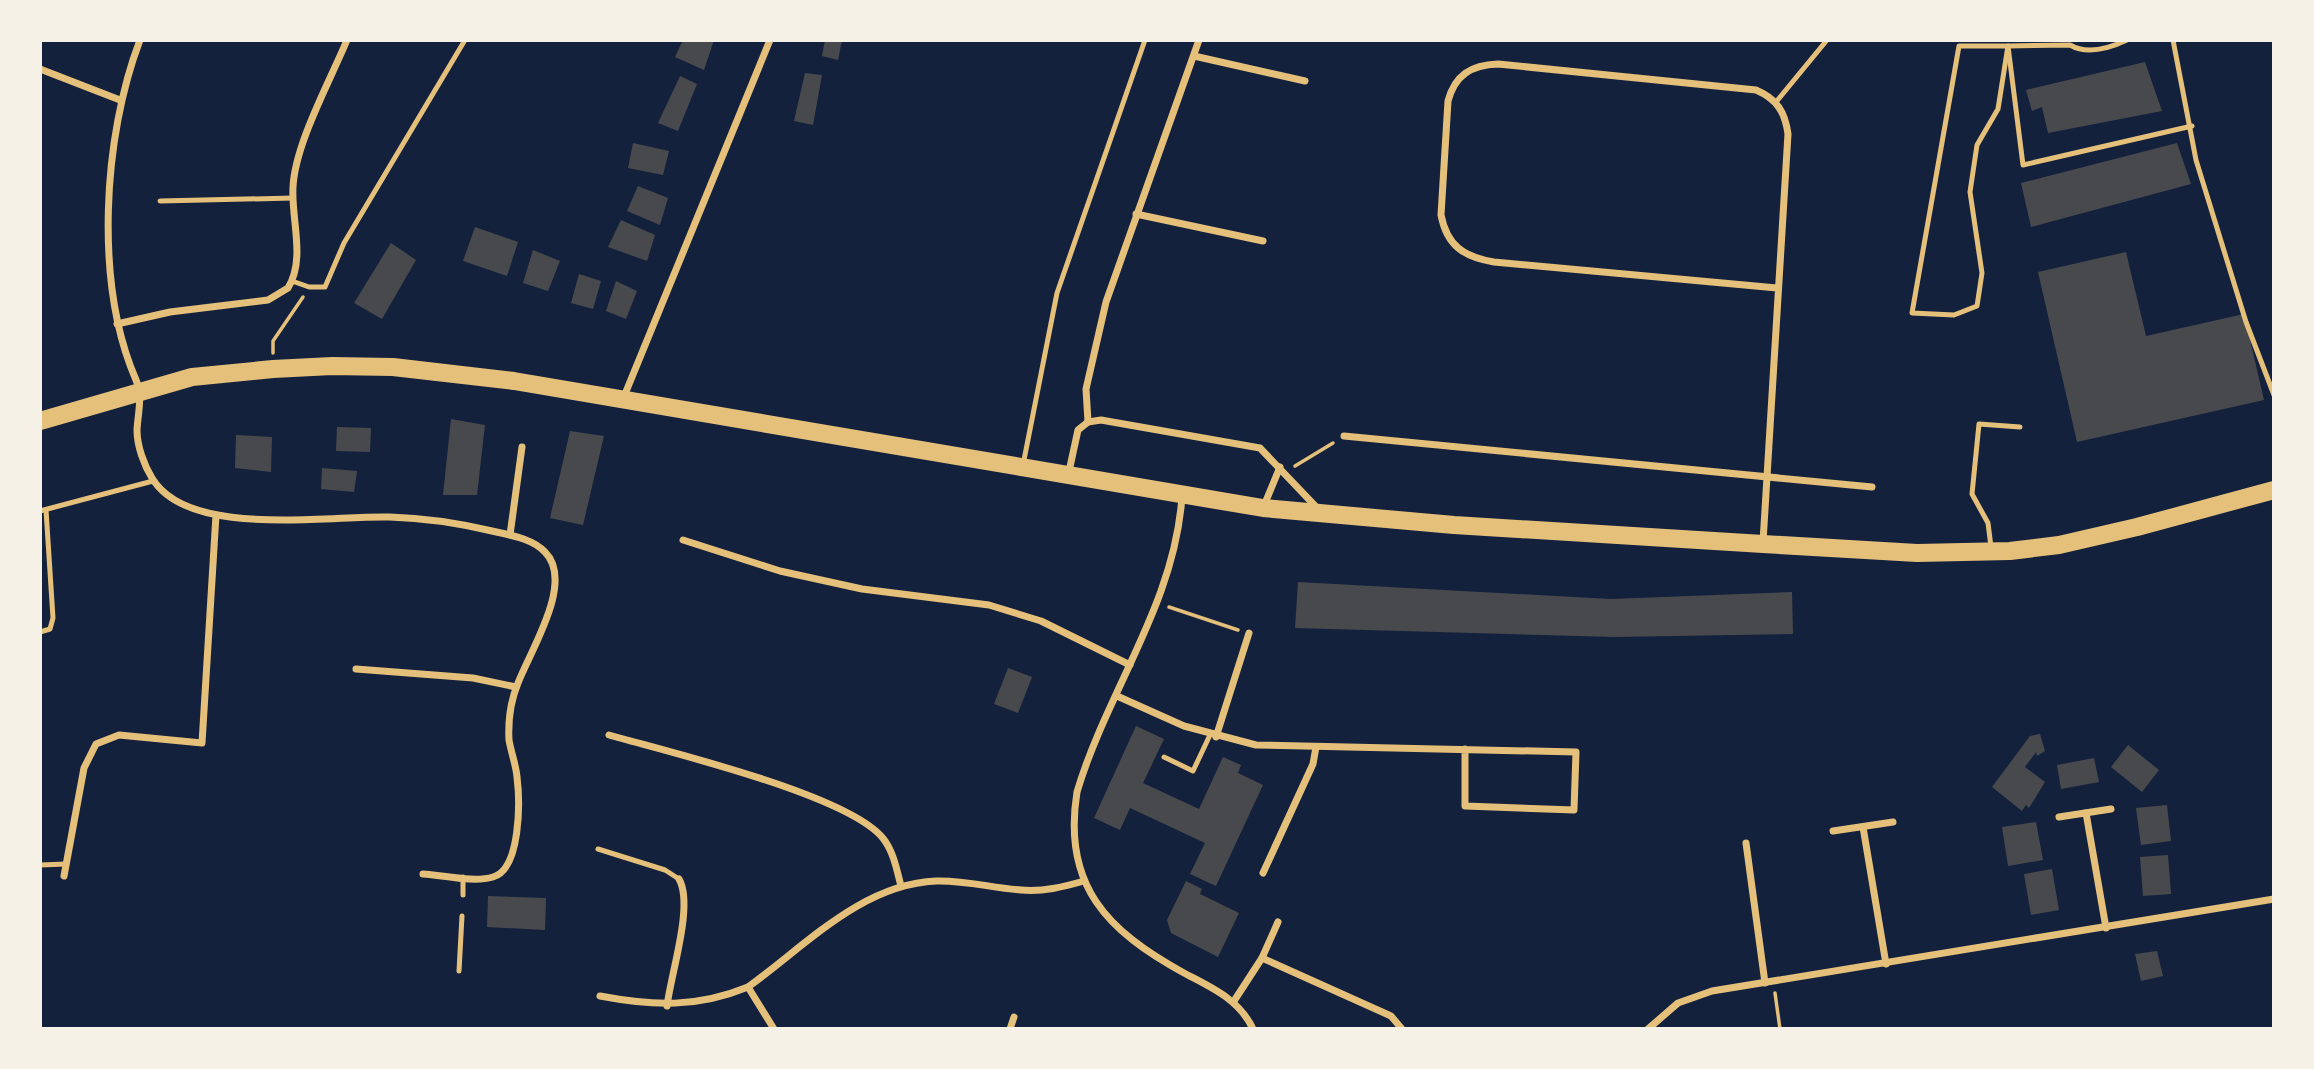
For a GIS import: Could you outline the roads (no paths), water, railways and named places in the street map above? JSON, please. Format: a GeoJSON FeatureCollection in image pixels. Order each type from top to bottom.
{"type":"FeatureCollection","features":[{"type":"Feature","properties":{"kind":"main road"},"geometry":{"type":"LineString","coordinates":[[40,421],[191,377],[332,366],[393,367],[514,381],[1262,508],[1917,553],[1991,552],[2085,539],[2274,490]]}},
{"type":"Feature","properties":{"kind":"street"},"geometry":{"type":"LineString","coordinates":[[140,40],[120,100],[111,167],[109,223],[117,324],[126,357],[141,390],[137,434],[143,459],[153,481],[184,506],[216,516],[431,519],[510,535],[544,550],[557,581],[551,605],[516,687],[509,726],[519,795],[514,851],[504,871],[494,877],[423,874]]}},
{"type":"Feature","properties":{"kind":"street"},"geometry":{"type":"LineString","coordinates":[[117,324],[170,312],[268,300],[284,292],[292,281],[296,261],[293,198],[301,150],[347,40]]}},
{"type":"Feature","properties":{"kind":"street"},"geometry":{"type":"LineString","coordinates":[[622,399],[770,40]]}},
{"type":"Feature","properties":{"kind":"street"},"geometry":{"type":"LineString","coordinates":[[1088,422],[1085,398],[1106,302],[1199,40]]}},
{"type":"Feature","properties":{"kind":"street"},"geometry":{"type":"LineString","coordinates":[[1194,56],[1305,81]]}},
{"type":"Feature","properties":{"kind":"street"},"geometry":{"type":"LineString","coordinates":[[1763,544],[1788,134],[1786,118],[1776,102],[1756,90],[1498,64],[1471,68],[1460,75],[1452,87],[1448,101],[1441,215],[1450,240],[1461,252],[1473,259],[1777,288]]}},
{"type":"Feature","properties":{"kind":"street"},"geometry":{"type":"LineString","coordinates":[[40,68],[120,100]]}},
{"type":"Feature","properties":{"kind":"street"},"geometry":{"type":"LineString","coordinates":[[1136,214],[1263,241]]}},
{"type":"Feature","properties":{"kind":"street"},"geometry":{"type":"LineString","coordinates":[[1068,476],[1075,436],[1088,422],[1101,420],[1254,446],[1266,452],[1324,514]]}},
{"type":"Feature","properties":{"kind":"street"},"geometry":{"type":"LineString","coordinates":[[1344,436],[1872,487]]}},
{"type":"Feature","properties":{"kind":"street"},"geometry":{"type":"LineString","coordinates":[[510,535],[522,447]]}},
{"type":"Feature","properties":{"kind":"street"},"geometry":{"type":"LineString","coordinates":[[1262,508],[1278,465]]}},
{"type":"Feature","properties":{"kind":"street"},"geometry":{"type":"LineString","coordinates":[[1182,496],[1177,543],[1157,603],[1077,792],[1074,838],[1084,881],[1095,903],[1127,938],[1234,1001],[1254,1029]]}},
{"type":"Feature","properties":{"kind":"street"},"geometry":{"type":"LineString","coordinates":[[64,876],[84,768],[96,744],[119,735],[202,743],[216,516]]}},
{"type":"Feature","properties":{"kind":"street"},"geometry":{"type":"LineString","coordinates":[[683,540],[780,570],[862,589],[989,606],[1041,621],[1130,665]]}},
{"type":"Feature","properties":{"kind":"street"},"geometry":{"type":"LineString","coordinates":[[1213,736],[1248,633]]}},
{"type":"Feature","properties":{"kind":"street"},"geometry":{"type":"LineString","coordinates":[[356,669],[473,678],[516,687]]}},
{"type":"Feature","properties":{"kind":"street"},"geometry":{"type":"LineString","coordinates":[[1117,696],[1213,736],[1256,746],[1465,749],[1576,752],[1574,810],[1465,806],[1465,749]]}},
{"type":"Feature","properties":{"kind":"street"},"geometry":{"type":"LineString","coordinates":[[609,735],[813,796],[841,808],[868,824],[885,841],[901,886]]}},
{"type":"Feature","properties":{"kind":"street"},"geometry":{"type":"LineString","coordinates":[[1263,873],[1313,764],[1316,747]]}},
{"type":"Feature","properties":{"kind":"street"},"geometry":{"type":"LineString","coordinates":[[2059,817],[2111,809]]}},
{"type":"Feature","properties":{"kind":"street"},"geometry":{"type":"LineString","coordinates":[[2086,813],[2106,928]]}},
{"type":"Feature","properties":{"kind":"street"},"geometry":{"type":"LineString","coordinates":[[1833,831],[1893,822]]}},
{"type":"Feature","properties":{"kind":"street"},"geometry":{"type":"LineString","coordinates":[[1863,827],[1886,964]]}},
{"type":"Feature","properties":{"kind":"street"},"geometry":{"type":"LineString","coordinates":[[1746,843],[1769,982]]}},
{"type":"Feature","properties":{"kind":"street"},"geometry":{"type":"LineString","coordinates":[[667,1006],[685,910],[684,888],[679,879]]}},
{"type":"Feature","properties":{"kind":"street"},"geometry":{"type":"LineString","coordinates":[[600,996],[667,1006],[704,1002],[748,987],[812,938],[867,901],[901,886],[964,882],[1023,891],[1051,890],[1084,881]]}},
{"type":"Feature","properties":{"kind":"street"},"geometry":{"type":"LineString","coordinates":[[1648,1029],[1665,1012],[1695,996],[2274,899]]}},
{"type":"Feature","properties":{"kind":"street"},"geometry":{"type":"LineString","coordinates":[[1234,1001],[1262,958],[1278,922]]}},
{"type":"Feature","properties":{"kind":"street"},"geometry":{"type":"LineString","coordinates":[[1262,958],[1391,1016],[1402,1029]]}},
{"type":"Feature","properties":{"kind":"street"},"geometry":{"type":"LineString","coordinates":[[748,987],[774,1029]]}},
{"type":"Feature","properties":{"kind":"street"},"geometry":{"type":"LineString","coordinates":[[1010,1029],[1014,1017]]}},
{"type":"Feature","properties":{"kind":"lane"},"geometry":{"type":"LineString","coordinates":[[292,281],[309,287],[325,287],[344,243],[465,40]]}},
{"type":"Feature","properties":{"kind":"lane"},"geometry":{"type":"LineString","coordinates":[[1023,468],[1057,293],[1145,40]]}},
{"type":"Feature","properties":{"kind":"lane"},"geometry":{"type":"LineString","coordinates":[[1776,102],[1827,40]]}},
{"type":"Feature","properties":{"kind":"lane"},"geometry":{"type":"LineString","coordinates":[[2008,46],[1998,109],[1977,145],[1970,192],[1982,273],[1978,306],[1954,315],[1912,313],[1959,46],[2070,43],[2078,50],[2093,51],[2127,40]]}},
{"type":"Feature","properties":{"kind":"lane"},"geometry":{"type":"LineString","coordinates":[[2172,40],[2200,172],[2246,322],[2274,396]]}},
{"type":"Feature","properties":{"kind":"lane"},"geometry":{"type":"LineString","coordinates":[[2008,46],[2023,165],[2192,127]]}},
{"type":"Feature","properties":{"kind":"lane"},"geometry":{"type":"LineString","coordinates":[[160,201],[293,198]]}},
{"type":"Feature","properties":{"kind":"lane"},"geometry":{"type":"LineString","coordinates":[[1991,552],[1988,523],[1972,494],[1979,424],[2020,427]]}},
{"type":"Feature","properties":{"kind":"lane"},"geometry":{"type":"LineString","coordinates":[[40,632],[50,629],[53,618],[43,511],[153,481]]}},
{"type":"Feature","properties":{"kind":"lane"},"geometry":{"type":"LineString","coordinates":[[40,574],[51,575]]}},
{"type":"Feature","properties":{"kind":"lane"},"geometry":{"type":"LineString","coordinates":[[1164,757],[1193,771],[1213,736]]}},
{"type":"Feature","properties":{"kind":"lane"},"geometry":{"type":"LineString","coordinates":[[598,849],[665,870],[679,879]]}},
{"type":"Feature","properties":{"kind":"lane"},"geometry":{"type":"LineString","coordinates":[[40,865],[66,864]]}},
{"type":"Feature","properties":{"kind":"lane"},"geometry":{"type":"LineString","coordinates":[[463,877],[463,895]]}},
{"type":"Feature","properties":{"kind":"lane"},"geometry":{"type":"LineString","coordinates":[[459,971],[461,916]]}}]}
